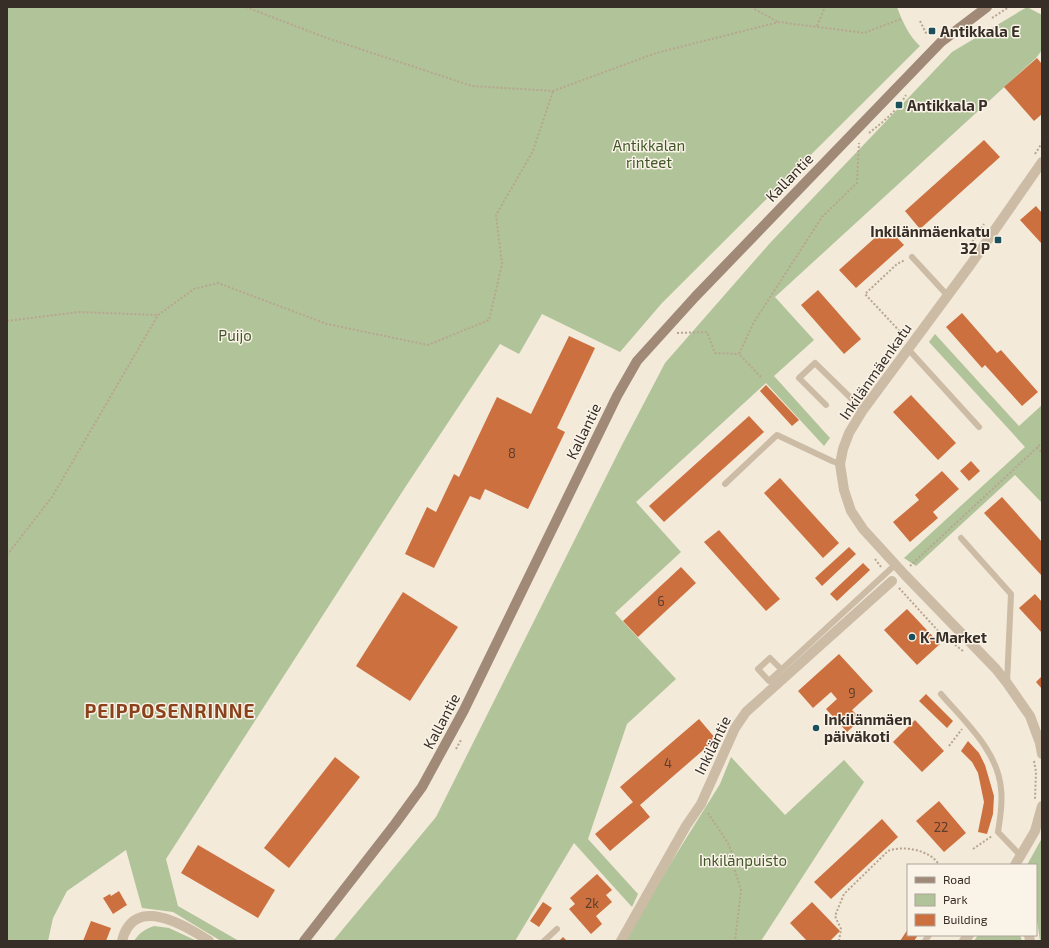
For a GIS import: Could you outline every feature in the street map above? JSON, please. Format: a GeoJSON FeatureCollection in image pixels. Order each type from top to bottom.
{"type":"FeatureCollection","features":[{"type":"Feature","properties":{"kind":"main road","name":"Kallantie"},"geometry":{"type":"LineString","coordinates":[[304,941],[422,787],[464,710],[617,396],[637,361],[695,297],[940,42],[987,7]]}},
{"type":"Feature","properties":{"kind":"street","name":"Inkilänmäenkatu"},"geometry":{"type":"LineString","coordinates":[[1038,756],[1040,744],[1030,716],[1007,683],[996,669],[905,575],[863,529],[851,511],[844,490],[840,464],[843,448],[849,433],[863,410],[948,296],[1042,162]]}},
{"type":"Feature","properties":{"kind":"street","name":"Inkiläntie"},"geometry":{"type":"LineString","coordinates":[[621,941],[686,826],[701,804],[735,728],[746,712],[892,581]]}},
{"type":"Feature","properties":{"kind":"street"},"geometry":{"type":"LineString","coordinates":[[1016,864],[1035,831],[1038,806]]}},
{"type":"Feature","properties":{"kind":"street"},"geometry":{"type":"LineString","coordinates":[[122,941],[126,930],[138,918],[156,916],[175,922],[209,941]]}},
{"type":"Feature","properties":{"kind":"lane"},"geometry":{"type":"LineString","coordinates":[[912,257],[948,296]]}},
{"type":"Feature","properties":{"kind":"lane"},"geometry":{"type":"LineString","coordinates":[[908,349],[980,427]]}},
{"type":"Feature","properties":{"kind":"lane"},"geometry":{"type":"LineString","coordinates":[[826,405],[799,378],[816,363],[863,410]]}},
{"type":"Feature","properties":{"kind":"lane"},"geometry":{"type":"LineString","coordinates":[[725,484],[777,435],[840,464]]}},
{"type":"Feature","properties":{"kind":"lane"},"geometry":{"type":"LineString","coordinates":[[961,538],[1011,594],[1007,683]]}},
{"type":"Feature","properties":{"kind":"lane"},"geometry":{"type":"LineString","coordinates":[[781,670],[896,564]]}},
{"type":"Feature","properties":{"kind":"lane"},"geometry":{"type":"LineString","coordinates":[[941,694],[987,748],[996,768],[1001,789],[998,832],[1021,856]]}},
{"type":"Feature","properties":{"kind":"lane"},"geometry":{"type":"LineString","coordinates":[[544,941],[557,929]]}},
{"type":"Feature","properties":{"kind":"path"},"geometry":{"type":"LineString","coordinates":[[246,7],[324,38],[472,86],[553,91],[656,53],[779,22],[864,33],[901,19]]}},
{"type":"Feature","properties":{"kind":"path"},"geometry":{"type":"LineString","coordinates":[[751,7],[779,22]]}},
{"type":"Feature","properties":{"kind":"path"},"geometry":{"type":"LineString","coordinates":[[817,26],[825,7]]}},
{"type":"Feature","properties":{"kind":"path"},"geometry":{"type":"LineString","coordinates":[[987,21],[1009,7]]}},
{"type":"Feature","properties":{"kind":"path"},"geometry":{"type":"LineString","coordinates":[[920,21],[927,35]]}},
{"type":"Feature","properties":{"kind":"path"},"geometry":{"type":"LineString","coordinates":[[864,137],[887,119],[902,101],[908,90]]}},
{"type":"Feature","properties":{"kind":"path"},"geometry":{"type":"LineString","coordinates":[[7,555],[52,497],[158,315],[194,289],[218,283],[327,324],[428,345],[489,320],[502,264],[496,215],[533,151],[553,91]]}},
{"type":"Feature","properties":{"kind":"path"},"geometry":{"type":"LineString","coordinates":[[739,354],[754,322],[822,216],[857,184],[859,141],[853,147]]}},
{"type":"Feature","properties":{"kind":"path"},"geometry":{"type":"LineString","coordinates":[[1033,156],[1042,143]]}},
{"type":"Feature","properties":{"kind":"path"},"geometry":{"type":"LineString","coordinates":[[969,247],[988,220]]}},
{"type":"Feature","properties":{"kind":"path"},"geometry":{"type":"LineString","coordinates":[[909,332],[905,337],[865,294],[897,264],[912,257]]}},
{"type":"Feature","properties":{"kind":"path"},"geometry":{"type":"LineString","coordinates":[[7,321],[78,312],[158,315]]}},
{"type":"Feature","properties":{"kind":"path"},"geometry":{"type":"LineString","coordinates":[[681,327],[675,333],[707,332],[715,353],[739,354],[761,377]]}},
{"type":"Feature","properties":{"kind":"path"},"geometry":{"type":"LineString","coordinates":[[905,575],[912,563],[1042,443]]}},
{"type":"Feature","properties":{"kind":"path"},"geometry":{"type":"LineString","coordinates":[[1037,448],[1042,453]]}},
{"type":"Feature","properties":{"kind":"path"},"geometry":{"type":"LineString","coordinates":[[875,559],[884,574]]}},
{"type":"Feature","properties":{"kind":"path"},"geometry":{"type":"LineString","coordinates":[[892,581],[941,634],[963,652]]}},
{"type":"Feature","properties":{"kind":"path"},"geometry":{"type":"LineString","coordinates":[[949,746],[966,723]]}},
{"type":"Feature","properties":{"kind":"path"},"geometry":{"type":"LineString","coordinates":[[455,751],[462,737]]}},
{"type":"Feature","properties":{"kind":"path"},"geometry":{"type":"LineString","coordinates":[[1038,756],[1035,798],[1038,806]]}},
{"type":"Feature","properties":{"kind":"path"},"geometry":{"type":"LineString","coordinates":[[701,804],[728,843],[733,856],[735,871],[741,890],[735,941]]}},
{"type":"Feature","properties":{"kind":"path"},"geometry":{"type":"LineString","coordinates":[[973,849],[998,832]]}},
{"type":"Feature","properties":{"kind":"path"},"geometry":{"type":"LineString","coordinates":[[839,941],[841,929],[835,916],[844,894],[888,851],[894,849],[920,850],[937,861],[938,864]]}},
{"type":"Feature","properties":{"kind":"green space","name":"Puijo"},"geometry":{"type":"Polygon","coordinates":[[[7,7],[897,7],[906,28],[912,38],[920,46],[662,303],[620,352],[542,314],[519,354],[500,344],[406,486],[166,859],[178,906],[239,941],[221,941],[173,912],[142,908],[126,850],[67,891],[53,918],[48,941],[7,941],[7,7]]]}},
{"type":"Feature","properties":{"kind":"green space"},"geometry":{"type":"Polygon","coordinates":[[[1027,7],[1042,15],[1042,50],[1036,58],[775,297],[814,340],[774,376],[830,438],[824,446],[766,383],[636,502],[681,552],[615,613],[676,679],[627,724],[588,839],[638,894],[632,907],[574,843],[515,941],[333,941],[436,817],[622,445],[665,363],[770,243],[952,52],[1027,7]]]}},
{"type":"Feature","properties":{"kind":"green space"},"geometry":{"type":"Polygon","coordinates":[[[935,334],[1019,426],[1042,405],[1042,503],[1015,475],[916,566],[904,558],[1025,447],[929,342],[935,334]]]}},
{"type":"Feature","properties":{"kind":"green space","name":"Inkilänpuisto"},"geometry":{"type":"Polygon","coordinates":[[[731,757],[785,815],[844,760],[864,782],[761,941],[624,941],[720,784],[731,757]]]}},
{"type":"Feature","properties":{"kind":"green space"},"geometry":{"type":"Polygon","coordinates":[[[1042,838],[1042,941],[1040,941],[1037,921],[1037,864],[1028,864],[1042,838]]]}},
{"type":"Feature","properties":{"kind":"green space"},"geometry":{"type":"Polygon","coordinates":[[[154,926],[169,928],[197,941],[134,941],[142,932],[154,926]]]}},
{"type":"Feature","properties":{"kind":"green space"},"geometry":{"type":"Polygon","coordinates":[[[977,936],[1020,936],[1022,941],[974,941],[977,936]]]}},
{"type":"Feature","properties":{"kind":"building"},"geometry":{"type":"Polygon","coordinates":[[[1037,58],[1042,64],[1042,114],[1034,121],[1004,87],[1037,58]]]}},
{"type":"Feature","properties":{"kind":"building"},"geometry":{"type":"Polygon","coordinates":[[[984,140],[1000,157],[920,229],[905,211],[984,140]]]}},
{"type":"Feature","properties":{"kind":"building"},"geometry":{"type":"Polygon","coordinates":[[[1036,206],[1042,213],[1042,244],[1020,220],[1036,206]]]}},
{"type":"Feature","properties":{"kind":"building"},"geometry":{"type":"Polygon","coordinates":[[[887,227],[904,245],[856,288],[839,270],[887,227]]]}},
{"type":"Feature","properties":{"kind":"building"},"geometry":{"type":"Polygon","coordinates":[[[818,290],[861,339],[844,354],[801,305],[818,290]]]}},
{"type":"Feature","properties":{"kind":"building"},"geometry":{"type":"Polygon","coordinates":[[[962,313],[997,353],[1001,350],[1038,392],[1022,406],[985,365],[982,368],[946,327],[962,313]]]}},
{"type":"Feature","properties":{"kind":"building"},"geometry":{"type":"Polygon","coordinates":[[[569,336],[595,348],[557,428],[565,432],[528,509],[485,489],[480,500],[470,496],[434,568],[405,554],[427,507],[436,512],[454,474],[459,477],[497,397],[531,414],[569,336]]]}},
{"type":"Feature","properties":{"kind":"building"},"geometry":{"type":"Polygon","coordinates":[[[766,385],[799,420],[792,426],[760,391],[766,385]]]}},
{"type":"Feature","properties":{"kind":"building"},"geometry":{"type":"Polygon","coordinates":[[[911,395],[956,443],[938,460],[893,412],[911,395]]]}},
{"type":"Feature","properties":{"kind":"building"},"geometry":{"type":"Polygon","coordinates":[[[749,416],[764,432],[664,522],[649,506],[749,416]]]}},
{"type":"Feature","properties":{"kind":"building"},"geometry":{"type":"Polygon","coordinates":[[[971,461],[980,471],[969,481],[960,471],[971,461]]]}},
{"type":"Feature","properties":{"kind":"building"},"geometry":{"type":"Polygon","coordinates":[[[942,471],[959,489],[933,512],[938,518],[910,542],[893,522],[919,500],[915,495],[942,471]]]}},
{"type":"Feature","properties":{"kind":"building"},"geometry":{"type":"Polygon","coordinates":[[[780,478],[839,543],[823,558],[764,493],[780,478]]]}},
{"type":"Feature","properties":{"kind":"building"},"geometry":{"type":"Polygon","coordinates":[[[1002,497],[1042,542],[1042,576],[984,513],[1002,497]]]}},
{"type":"Feature","properties":{"kind":"building"},"geometry":{"type":"Polygon","coordinates":[[[719,530],[780,599],[766,611],[704,542],[719,530]]]}},
{"type":"Feature","properties":{"kind":"building"},"geometry":{"type":"Polygon","coordinates":[[[849,547],[856,554],[822,586],[815,578],[849,547]]]}},
{"type":"Feature","properties":{"kind":"building"},"geometry":{"type":"Polygon","coordinates":[[[863,563],[870,570],[837,601],[830,594],[863,563]]]}},
{"type":"Feature","properties":{"kind":"building"},"geometry":{"type":"Polygon","coordinates":[[[681,567],[696,583],[638,637],[623,621],[681,567]]]}},
{"type":"Feature","properties":{"kind":"building"},"geometry":{"type":"Polygon","coordinates":[[[403,592],[458,627],[410,701],[356,666],[403,592]]]}},
{"type":"Feature","properties":{"kind":"building"},"geometry":{"type":"Polygon","coordinates":[[[1035,594],[1042,602],[1042,633],[1019,608],[1035,594]]]}},
{"type":"Feature","properties":{"kind":"building","name":"K-Market"},"geometry":{"type":"Polygon","coordinates":[[[907,609],[940,644],[917,665],[884,630],[907,609]]]}},
{"type":"Feature","properties":{"kind":"building","name":"Inkilänmäen päiväkoti"},"geometry":{"type":"Polygon","coordinates":[[[839,654],[873,691],[852,710],[861,719],[847,732],[826,709],[837,699],[831,692],[813,708],[798,691],[839,654]]]}},
{"type":"Feature","properties":{"kind":"building"},"geometry":{"type":"Polygon","coordinates":[[[1042,676],[1042,689],[1036,682],[1042,676]]]}},
{"type":"Feature","properties":{"kind":"building"},"geometry":{"type":"Polygon","coordinates":[[[926,694],[953,721],[947,728],[919,701],[926,694]]]}},
{"type":"Feature","properties":{"kind":"building"},"geometry":{"type":"Polygon","coordinates":[[[699,719],[716,739],[640,805],[650,817],[610,851],[595,834],[633,802],[620,787],[699,719]]]}},
{"type":"Feature","properties":{"kind":"building"},"geometry":{"type":"Polygon","coordinates":[[[915,720],[944,751],[922,772],[893,742],[915,720]]]}},
{"type":"Feature","properties":{"kind":"building"},"geometry":{"type":"Polygon","coordinates":[[[968,741],[979,753],[985,765],[994,796],[993,814],[987,834],[978,832],[984,802],[978,773],[972,762],[961,751],[968,741]]]}},
{"type":"Feature","properties":{"kind":"building"},"geometry":{"type":"Polygon","coordinates":[[[335,757],[360,777],[289,868],[264,848],[335,757]]]}},
{"type":"Feature","properties":{"kind":"building"},"geometry":{"type":"Polygon","coordinates":[[[939,801],[966,833],[944,852],[916,821],[939,801]]]}},
{"type":"Feature","properties":{"kind":"building"},"geometry":{"type":"Polygon","coordinates":[[[882,819],[898,837],[831,899],[814,882],[882,819]]]}},
{"type":"Feature","properties":{"kind":"building"},"geometry":{"type":"Polygon","coordinates":[[[198,845],[275,890],[258,918],[181,873],[198,845]]]}},
{"type":"Feature","properties":{"kind":"building"},"geometry":{"type":"Polygon","coordinates":[[[597,874],[612,890],[606,895],[612,902],[596,916],[602,924],[591,934],[569,909],[575,904],[570,898],[597,874]]]}},
{"type":"Feature","properties":{"kind":"building"},"geometry":{"type":"Polygon","coordinates":[[[119,891],[127,905],[113,914],[103,898],[110,894],[111,896],[119,891]]]}},
{"type":"Feature","properties":{"kind":"building"},"geometry":{"type":"Polygon","coordinates":[[[543,902],[552,908],[539,927],[530,921],[543,902]]]}},
{"type":"Feature","properties":{"kind":"building"},"geometry":{"type":"Polygon","coordinates":[[[812,902],[840,931],[830,941],[807,941],[790,923],[812,902]]]}},
{"type":"Feature","properties":{"kind":"building"},"geometry":{"type":"Polygon","coordinates":[[[91,921],[111,928],[106,941],[83,941],[91,921]]]}},
{"type":"Feature","properties":{"kind":"building"},"geometry":{"type":"Polygon","coordinates":[[[907,930],[907,936],[917,936],[914,941],[900,941],[907,930]]]}},
{"type":"Feature","properties":{"kind":"building"},"geometry":{"type":"Polygon","coordinates":[[[563,937],[567,941],[559,941],[563,937]]]}},
{"type":"Feature","properties":{"kind":"place","name":"Antikkala E"},"geometry":{"type":"Point","coordinates":[932,31]}},
{"type":"Feature","properties":{"kind":"place","name":"Antikkala P"},"geometry":{"type":"Point","coordinates":[899,105]}},
{"type":"Feature","properties":{"kind":"place","name":"Inkilänmäenkatu 32 P"},"geometry":{"type":"Point","coordinates":[998,240]}},
{"type":"Feature","properties":{"kind":"place","name":"K-Market"},"geometry":{"type":"Point","coordinates":[912,637]}},
{"type":"Feature","properties":{"kind":"place","name":"Inkilänmäen päiväkoti"},"geometry":{"type":"Point","coordinates":[816,728]}},
{"type":"Feature","properties":{"kind":"district","name":"PEIPPOSENRINNE"},"geometry":{"type":"Point","coordinates":[170,710]}},
{"type":"Feature","properties":{"kind":"park label","name":"Antikkalan rinteet"},"geometry":{"type":"Point","coordinates":[649,154]}}]}
